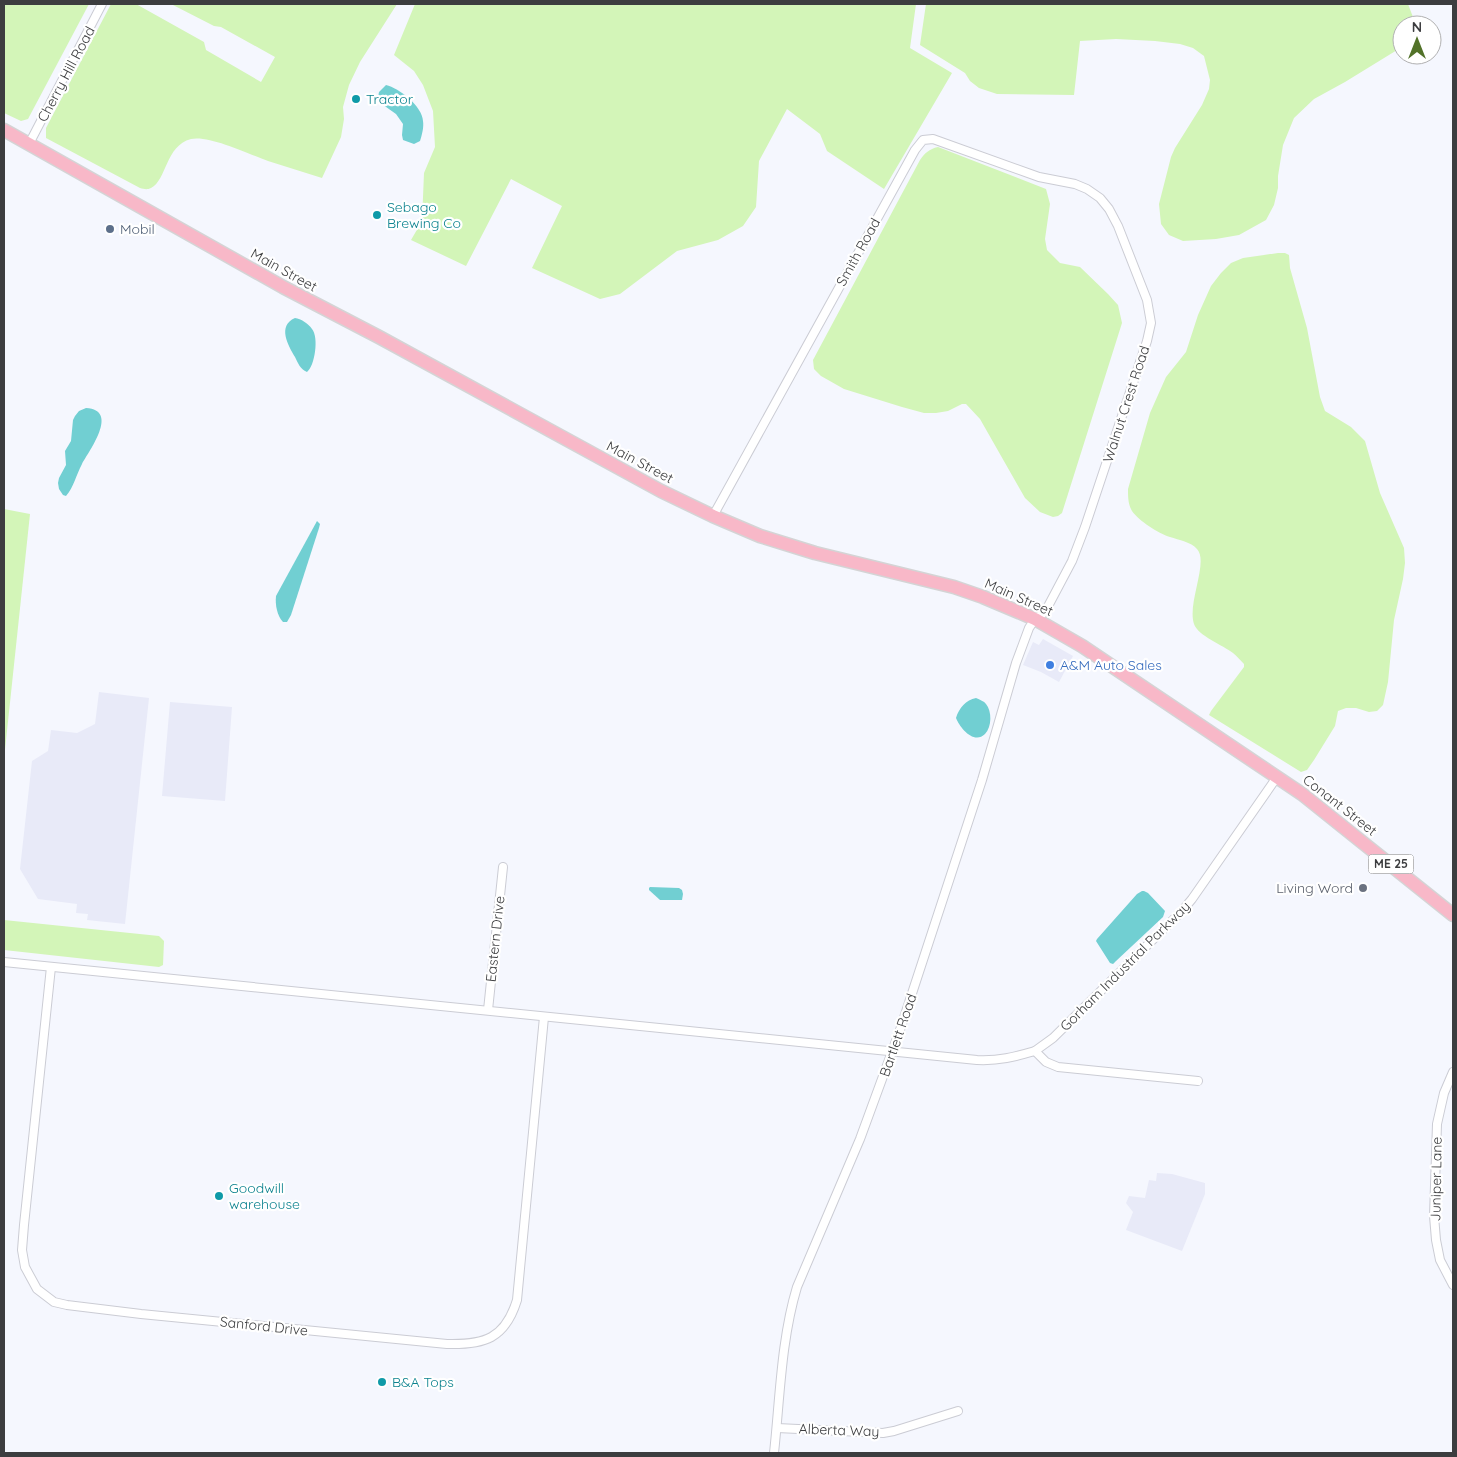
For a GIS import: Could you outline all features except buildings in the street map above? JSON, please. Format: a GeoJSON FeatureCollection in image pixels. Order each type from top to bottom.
{"type":"FeatureCollection","features":[{"type":"Feature","properties":{"kind":"highway","name":"Main Street"},"geometry":{"type":"LineString","coordinates":[[4,130],[283,287],[662,491],[713,516],[760,536],[815,553],[954,587],[984,597],[1035,619],[1089,651],[1277,777]]}},
{"type":"Feature","properties":{"kind":"highway","name":"Conant Street"},"geometry":{"type":"LineString","coordinates":[[1277,777],[1329,814],[1453,915]]}},
{"type":"Feature","properties":{"kind":"street","name":"Cherry Hill Road"},"geometry":{"type":"LineString","coordinates":[[29,144],[102,4]]}},
{"type":"Feature","properties":{"kind":"street","name":"Smith Road"},"geometry":{"type":"LineString","coordinates":[[713,516],[920,143],[926,139],[933,139],[1039,177],[1071,183],[1087,189]]}},
{"type":"Feature","properties":{"kind":"street","name":"Walnut Crest Road"},"geometry":{"type":"LineString","coordinates":[[1035,619],[1045,612],[1072,561],[1081,539],[1145,348],[1151,323],[1147,300],[1118,226],[1098,196],[1087,189]]}},
{"type":"Feature","properties":{"kind":"street","name":"Bartlett Road"},"geometry":{"type":"LineString","coordinates":[[774,1453],[788,1322],[797,1287],[862,1133],[892,1051],[982,780],[1016,662],[1029,628],[1035,619]]}},
{"type":"Feature","properties":{"kind":"street","name":"Gorham Industrial Parkway"},"geometry":{"type":"LineString","coordinates":[[1035,1051],[1053,1038],[1182,911],[1277,777]]}},
{"type":"Feature","properties":{"kind":"street","name":"Eastern Drive"},"geometry":{"type":"LineString","coordinates":[[488,1010],[503,867]]}},
{"type":"Feature","properties":{"kind":"street"},"geometry":{"type":"LineString","coordinates":[[4,962],[991,1061],[1035,1051],[1046,1062],[1058,1067],[1198,1081]]}},
{"type":"Feature","properties":{"kind":"street","name":"Sanford Drive"},"geometry":{"type":"LineString","coordinates":[[51,967],[24,1225],[22,1250],[25,1268],[37,1289],[54,1302],[141,1314],[447,1344],[466,1345],[478,1343],[495,1335],[511,1316],[517,1300],[544,1017]]}},
{"type":"Feature","properties":{"kind":"street","name":"Juniper Lane"},"geometry":{"type":"LineString","coordinates":[[1453,1072],[1444,1092],[1437,1124],[1434,1216],[1440,1260],[1453,1285]]}},
{"type":"Feature","properties":{"kind":"street","name":"Alberta Way"},"geometry":{"type":"LineString","coordinates":[[777,1428],[894,1431],[958,1411]]}},
{"type":"Feature","properties":{"kind":"shaded area"},"geometry":{"type":"Polygon","coordinates":[[[1043,639],[1073,656],[1059,682],[1023,665],[1033,642],[1039,645],[1043,639]]]}},
{"type":"Feature","properties":{"kind":"shaded area"},"geometry":{"type":"Polygon","coordinates":[[[99,692],[149,698],[125,924],[87,920],[88,914],[76,913],[77,904],[38,899],[20,869],[32,761],[48,751],[51,730],[77,733],[95,724],[99,692]]]}},
{"type":"Feature","properties":{"kind":"shaded area"},"geometry":{"type":"Polygon","coordinates":[[[170,702],[232,707],[225,801],[162,796],[170,702]]]}},
{"type":"Feature","properties":{"kind":"shaded area"},"geometry":{"type":"Polygon","coordinates":[[[1157,1173],[1172,1174],[1205,1183],[1205,1194],[1182,1251],[1126,1230],[1133,1212],[1126,1203],[1129,1196],[1145,1198],[1149,1180],[1156,1181],[1157,1173]]]}},
{"type":"Feature","properties":{"kind":"green space"},"geometry":{"type":"Polygon","coordinates":[[[4,4],[89,4],[28,119],[21,121],[4,113],[4,4]]]}},
{"type":"Feature","properties":{"kind":"green space"},"geometry":{"type":"Polygon","coordinates":[[[111,4],[136,4],[204,42],[206,50],[261,82],[275,57],[221,27],[214,26],[171,4],[397,4],[360,62],[349,85],[343,107],[344,119],[341,137],[322,178],[268,161],[218,142],[191,139],[176,148],[156,184],[147,189],[140,188],[46,138],[46,128],[111,4]]]}},
{"type":"Feature","properties":{"kind":"green space"},"geometry":{"type":"Polygon","coordinates":[[[415,4],[916,4],[910,48],[952,73],[884,189],[827,151],[820,134],[787,109],[759,161],[756,207],[743,226],[718,240],[677,251],[620,294],[600,299],[532,268],[562,206],[511,179],[466,266],[411,240],[422,221],[424,173],[435,147],[433,111],[423,85],[414,71],[394,55],[415,4]]]}},
{"type":"Feature","properties":{"kind":"green space"},"geometry":{"type":"Polygon","coordinates":[[[926,4],[1408,4],[1412,15],[1392,15],[1392,53],[1314,99],[1294,118],[1283,145],[1274,205],[1266,220],[1239,235],[1216,239],[1183,241],[1169,235],[1161,224],[1159,204],[1171,157],[1202,105],[1209,89],[1210,80],[1204,56],[1193,48],[1180,44],[1155,41],[1116,39],[1080,41],[1074,95],[997,94],[979,88],[970,81],[965,73],[920,45],[926,4]]]}},
{"type":"Feature","properties":{"kind":"green space"},"geometry":{"type":"Polygon","coordinates":[[[938,147],[1046,189],[1050,204],[1045,239],[1047,250],[1060,263],[1080,267],[1118,305],[1122,323],[1062,513],[1058,516],[1053,517],[1040,512],[1025,498],[980,419],[966,404],[948,411],[924,413],[844,389],[821,376],[814,369],[813,360],[920,160],[932,149],[938,147]]]}},
{"type":"Feature","properties":{"kind":"green space"},"geometry":{"type":"Polygon","coordinates":[[[1278,253],[1289,255],[1290,268],[1307,328],[1320,397],[1325,411],[1351,427],[1365,441],[1380,493],[1404,548],[1405,563],[1394,620],[1388,682],[1383,705],[1377,711],[1369,712],[1356,708],[1346,708],[1338,711],[1335,726],[1307,770],[1301,772],[1209,715],[1244,667],[1244,664],[1233,653],[1200,632],[1194,624],[1193,605],[1201,563],[1197,549],[1188,543],[1160,533],[1144,523],[1132,511],[1128,495],[1128,489],[1150,413],[1166,377],[1186,352],[1198,315],[1211,286],[1231,263],[1243,258],[1278,253]]]}},
{"type":"Feature","properties":{"kind":"green space"},"geometry":{"type":"Polygon","coordinates":[[[4,509],[30,514],[4,759],[4,509]]]}},
{"type":"Feature","properties":{"kind":"green space"},"geometry":{"type":"Polygon","coordinates":[[[4,920],[159,936],[164,941],[163,965],[159,967],[4,950],[4,920]]]}},
{"type":"Feature","properties":{"kind":"water"},"geometry":{"type":"Polygon","coordinates":[[[386,85],[409,98],[419,109],[423,123],[420,141],[414,144],[403,140],[403,124],[396,114],[379,102],[379,92],[386,85]]]}},
{"type":"Feature","properties":{"kind":"water"},"geometry":{"type":"Polygon","coordinates":[[[295,318],[306,323],[314,333],[316,345],[314,358],[307,372],[298,364],[286,336],[286,326],[295,318]]]}},
{"type":"Feature","properties":{"kind":"water"},"geometry":{"type":"Polygon","coordinates":[[[86,408],[96,410],[101,416],[102,423],[95,441],[66,496],[59,489],[58,483],[66,465],[65,451],[71,441],[73,420],[79,411],[86,408]]]}},
{"type":"Feature","properties":{"kind":"water"},"geometry":{"type":"Polygon","coordinates":[[[317,521],[320,524],[319,528],[291,615],[287,622],[283,622],[277,610],[276,596],[317,521]]]}},
{"type":"Feature","properties":{"kind":"water"},"geometry":{"type":"Polygon","coordinates":[[[976,698],[983,701],[988,707],[990,719],[989,727],[985,734],[976,738],[964,730],[956,718],[963,705],[976,698]]]}},
{"type":"Feature","properties":{"kind":"water"},"geometry":{"type":"Polygon","coordinates":[[[650,887],[679,888],[683,894],[682,900],[660,900],[649,890],[650,887]]]}},
{"type":"Feature","properties":{"kind":"water"},"geometry":{"type":"Polygon","coordinates":[[[1142,891],[1148,893],[1165,911],[1163,917],[1113,964],[1110,963],[1096,941],[1137,894],[1142,891]]]}},
{"type":"Feature","properties":{"kind":"place","name":"Tractor"},"geometry":{"type":"Point","coordinates":[356,99]}},
{"type":"Feature","properties":{"kind":"place","name":"Sebago Brewing Co"},"geometry":{"type":"Point","coordinates":[377,215]}},
{"type":"Feature","properties":{"kind":"place","name":"Mobil"},"geometry":{"type":"Point","coordinates":[110,229]}},
{"type":"Feature","properties":{"kind":"place","name":"A&M Auto Sales"},"geometry":{"type":"Point","coordinates":[1050,665]}},
{"type":"Feature","properties":{"kind":"place","name":"Living Word"},"geometry":{"type":"Point","coordinates":[1363,888]}},
{"type":"Feature","properties":{"kind":"place","name":"Goodwill warehouse"},"geometry":{"type":"Point","coordinates":[219,1196]}},
{"type":"Feature","properties":{"kind":"place","name":"B&A Tops"},"geometry":{"type":"Point","coordinates":[382,1382]}}]}
